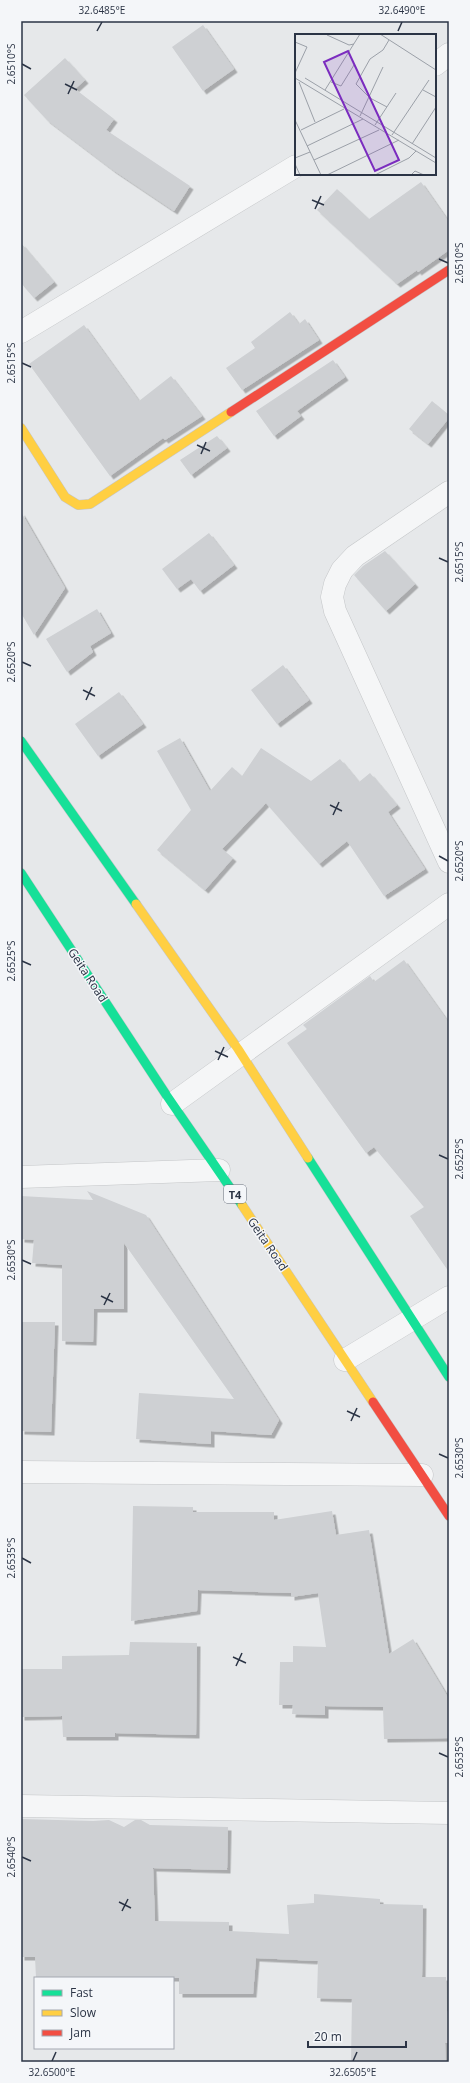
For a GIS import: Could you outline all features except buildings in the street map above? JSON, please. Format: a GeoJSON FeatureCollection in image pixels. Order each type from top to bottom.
{"type":"FeatureCollection","features":[{"type":"Feature","properties":{"kind":"main road"},"geometry":{"type":"LineString","coordinates":[[21,428],[65,497],[78,505],[90,504],[449,270]]}},
{"type":"Feature","properties":{"kind":"main road"},"geometry":{"type":"LineString","coordinates":[[21,741],[241,1055],[449,1377]]}},
{"type":"Feature","properties":{"kind":"main road","name":"Geita Road"},"geometry":{"type":"LineString","coordinates":[[22,876],[172,1104],[219,1170],[449,1516]]}},
{"type":"Feature","properties":{"kind":"street"},"geometry":{"type":"LineString","coordinates":[[436,64],[449,54]]}},
{"type":"Feature","properties":{"kind":"street"},"geometry":{"type":"LineString","coordinates":[[21,332],[295,167]]}},
{"type":"Feature","properties":{"kind":"street"},"geometry":{"type":"LineString","coordinates":[[449,492],[355,556],[342,570],[335,584],[332,597],[335,611],[449,862]]}},
{"type":"Feature","properties":{"kind":"street"},"geometry":{"type":"LineString","coordinates":[[172,1104],[449,904]]}},
{"type":"Feature","properties":{"kind":"street"},"geometry":{"type":"LineString","coordinates":[[21,1177],[219,1170]]}},
{"type":"Feature","properties":{"kind":"street"},"geometry":{"type":"LineString","coordinates":[[345,1360],[449,1297]]}},
{"type":"Feature","properties":{"kind":"street"},"geometry":{"type":"LineString","coordinates":[[21,1472],[422,1475]]}},
{"type":"Feature","properties":{"kind":"street"},"geometry":{"type":"LineString","coordinates":[[21,1806],[449,1813]]}},
{"type":"Feature","properties":{"kind":"traffic: fast"},"geometry":{"type":"LineString","coordinates":[[21,741],[136,904]]}},
{"type":"Feature","properties":{"kind":"traffic: fast"},"geometry":{"type":"LineString","coordinates":[[21,873],[167,1096],[242,1205]]}},
{"type":"Feature","properties":{"kind":"traffic: fast"},"geometry":{"type":"LineString","coordinates":[[308,1158],[449,1377]]}},
{"type":"Feature","properties":{"kind":"traffic: slow"},"geometry":{"type":"LineString","coordinates":[[21,428],[65,497],[78,505],[90,504],[231,412]]}},
{"type":"Feature","properties":{"kind":"traffic: slow"},"geometry":{"type":"LineString","coordinates":[[136,904],[238,1049],[308,1158]]}},
{"type":"Feature","properties":{"kind":"traffic: slow"},"geometry":{"type":"LineString","coordinates":[[242,1205],[373,1402]]}},
{"type":"Feature","properties":{"kind":"traffic: jam"},"geometry":{"type":"LineString","coordinates":[[231,412],[449,270]]}},
{"type":"Feature","properties":{"kind":"traffic: jam"},"geometry":{"type":"LineString","coordinates":[[373,1402],[449,1516]]}}]}
